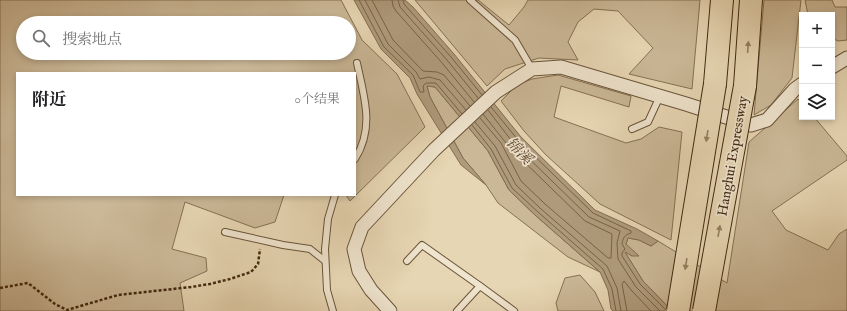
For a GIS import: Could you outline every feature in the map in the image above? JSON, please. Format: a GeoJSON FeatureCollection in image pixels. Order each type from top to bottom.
{"type":"FeatureCollection","features":[{"type":"Feature","properties":{"kind":"highway","name":"Hanghui Expressway"},"geometry":{"type":"LineString","coordinates":[[678,311],[715,84],[722,0]]}},
{"type":"Feature","properties":{"kind":"highway","name":"Hanghui Expressway"},"geometry":{"type":"LineString","coordinates":[[704,311],[745,86],[751,0]]}},
{"type":"Feature","properties":{"kind":"street"},"geometry":{"type":"LineString","coordinates":[[835,64],[847,58]]}},
{"type":"Feature","properties":{"kind":"street"},"geometry":{"type":"LineString","coordinates":[[390,311],[371,290],[359,271],[354,249],[362,227],[434,150],[496,92],[532,69],[561,67],[751,125],[767,120],[799,86]]}},
{"type":"Feature","properties":{"kind":"lane"},"geometry":{"type":"LineString","coordinates":[[470,0],[515,40],[532,69]]}},
{"type":"Feature","properties":{"kind":"lane"},"geometry":{"type":"LineString","coordinates":[[356,157],[366,130],[367,112],[357,63]]}},
{"type":"Feature","properties":{"kind":"lane"},"geometry":{"type":"LineString","coordinates":[[632,129],[648,122],[660,96]]}},
{"type":"Feature","properties":{"kind":"lane"},"geometry":{"type":"LineString","coordinates":[[333,311],[327,290],[325,249],[328,219],[335,196]]}},
{"type":"Feature","properties":{"kind":"lane"},"geometry":{"type":"LineString","coordinates":[[225,232],[310,249],[326,261]]}},
{"type":"Feature","properties":{"kind":"lane"},"geometry":{"type":"LineString","coordinates":[[407,261],[422,245],[514,311]]}},
{"type":"Feature","properties":{"kind":"lane"},"geometry":{"type":"LineString","coordinates":[[457,311],[480,286]]}},
{"type":"Feature","properties":{"kind":"path"},"geometry":{"type":"LineString","coordinates":[[0,288],[28,283],[55,304],[67,310],[118,295],[210,284],[251,272],[258,264],[262,240]]}},
{"type":"Feature","properties":{"kind":"shaded area"},"geometry":{"type":"Polygon","coordinates":[[[0,0],[341,0],[349,16],[16,16],[16,60],[356,60],[356,29],[362,40],[397,74],[425,127],[356,195],[356,72],[16,72],[16,196],[284,196],[275,222],[255,228],[185,202],[172,249],[206,258],[207,271],[180,283],[184,311],[0,311],[0,0]]]}},
{"type":"Feature","properties":{"kind":"shaded area"},"geometry":{"type":"Polygon","coordinates":[[[415,0],[478,0],[509,25],[528,0],[700,0],[692,89],[629,74],[653,48],[618,11],[594,9],[578,22],[568,42],[578,60],[539,58],[505,69],[487,86],[415,0]]]}},
{"type":"Feature","properties":{"kind":"shaded area"},"geometry":{"type":"Polygon","coordinates":[[[764,0],[801,0],[792,78],[771,105],[754,115],[764,0]]]}},
{"type":"Feature","properties":{"kind":"shaded area"},"geometry":{"type":"Polygon","coordinates":[[[805,0],[832,0],[835,7],[847,7],[847,40],[838,41],[835,40],[835,12],[807,12],[805,0]]]}},
{"type":"Feature","properties":{"kind":"shaded area"},"geometry":{"type":"Polygon","coordinates":[[[558,75],[631,96],[629,107],[561,86],[554,117],[626,143],[641,139],[659,127],[682,132],[671,240],[600,204],[546,155],[524,131],[501,101],[517,85],[532,79],[558,75]]]}},
{"type":"Feature","properties":{"kind":"shaded area"},"geometry":{"type":"Polygon","coordinates":[[[427,86],[435,87],[488,151],[509,190],[600,272],[568,257],[498,203],[486,185],[463,158],[430,97],[427,86]]]}},
{"type":"Feature","properties":{"kind":"shaded area"},"geometry":{"type":"Polygon","coordinates":[[[798,99],[799,120],[817,120],[847,156],[847,160],[772,211],[786,230],[828,250],[839,234],[847,229],[847,311],[672,311],[643,281],[624,251],[632,256],[626,244],[628,238],[639,240],[651,246],[658,241],[727,283],[749,142],[798,99]]]}},
{"type":"Feature","properties":{"kind":"shaded area"},"geometry":{"type":"Polygon","coordinates":[[[347,196],[355,196],[350,201],[347,196]]]}},
{"type":"Feature","properties":{"kind":"shaded area"},"geometry":{"type":"Polygon","coordinates":[[[580,275],[595,292],[604,311],[558,311],[556,303],[565,278],[580,275]]]}},
{"type":"Feature","properties":{"kind":"water","name":"锦溪"},"geometry":{"type":"Polygon","coordinates":[[[354,0],[405,0],[413,7],[454,54],[521,137],[595,210],[637,229],[658,241],[651,246],[639,240],[628,238],[626,244],[639,256],[632,256],[625,252],[643,281],[672,311],[613,311],[611,309],[608,290],[600,272],[509,190],[488,151],[435,87],[427,86],[430,97],[463,158],[486,185],[461,165],[417,94],[410,78],[381,49],[354,0]]]}}]}
